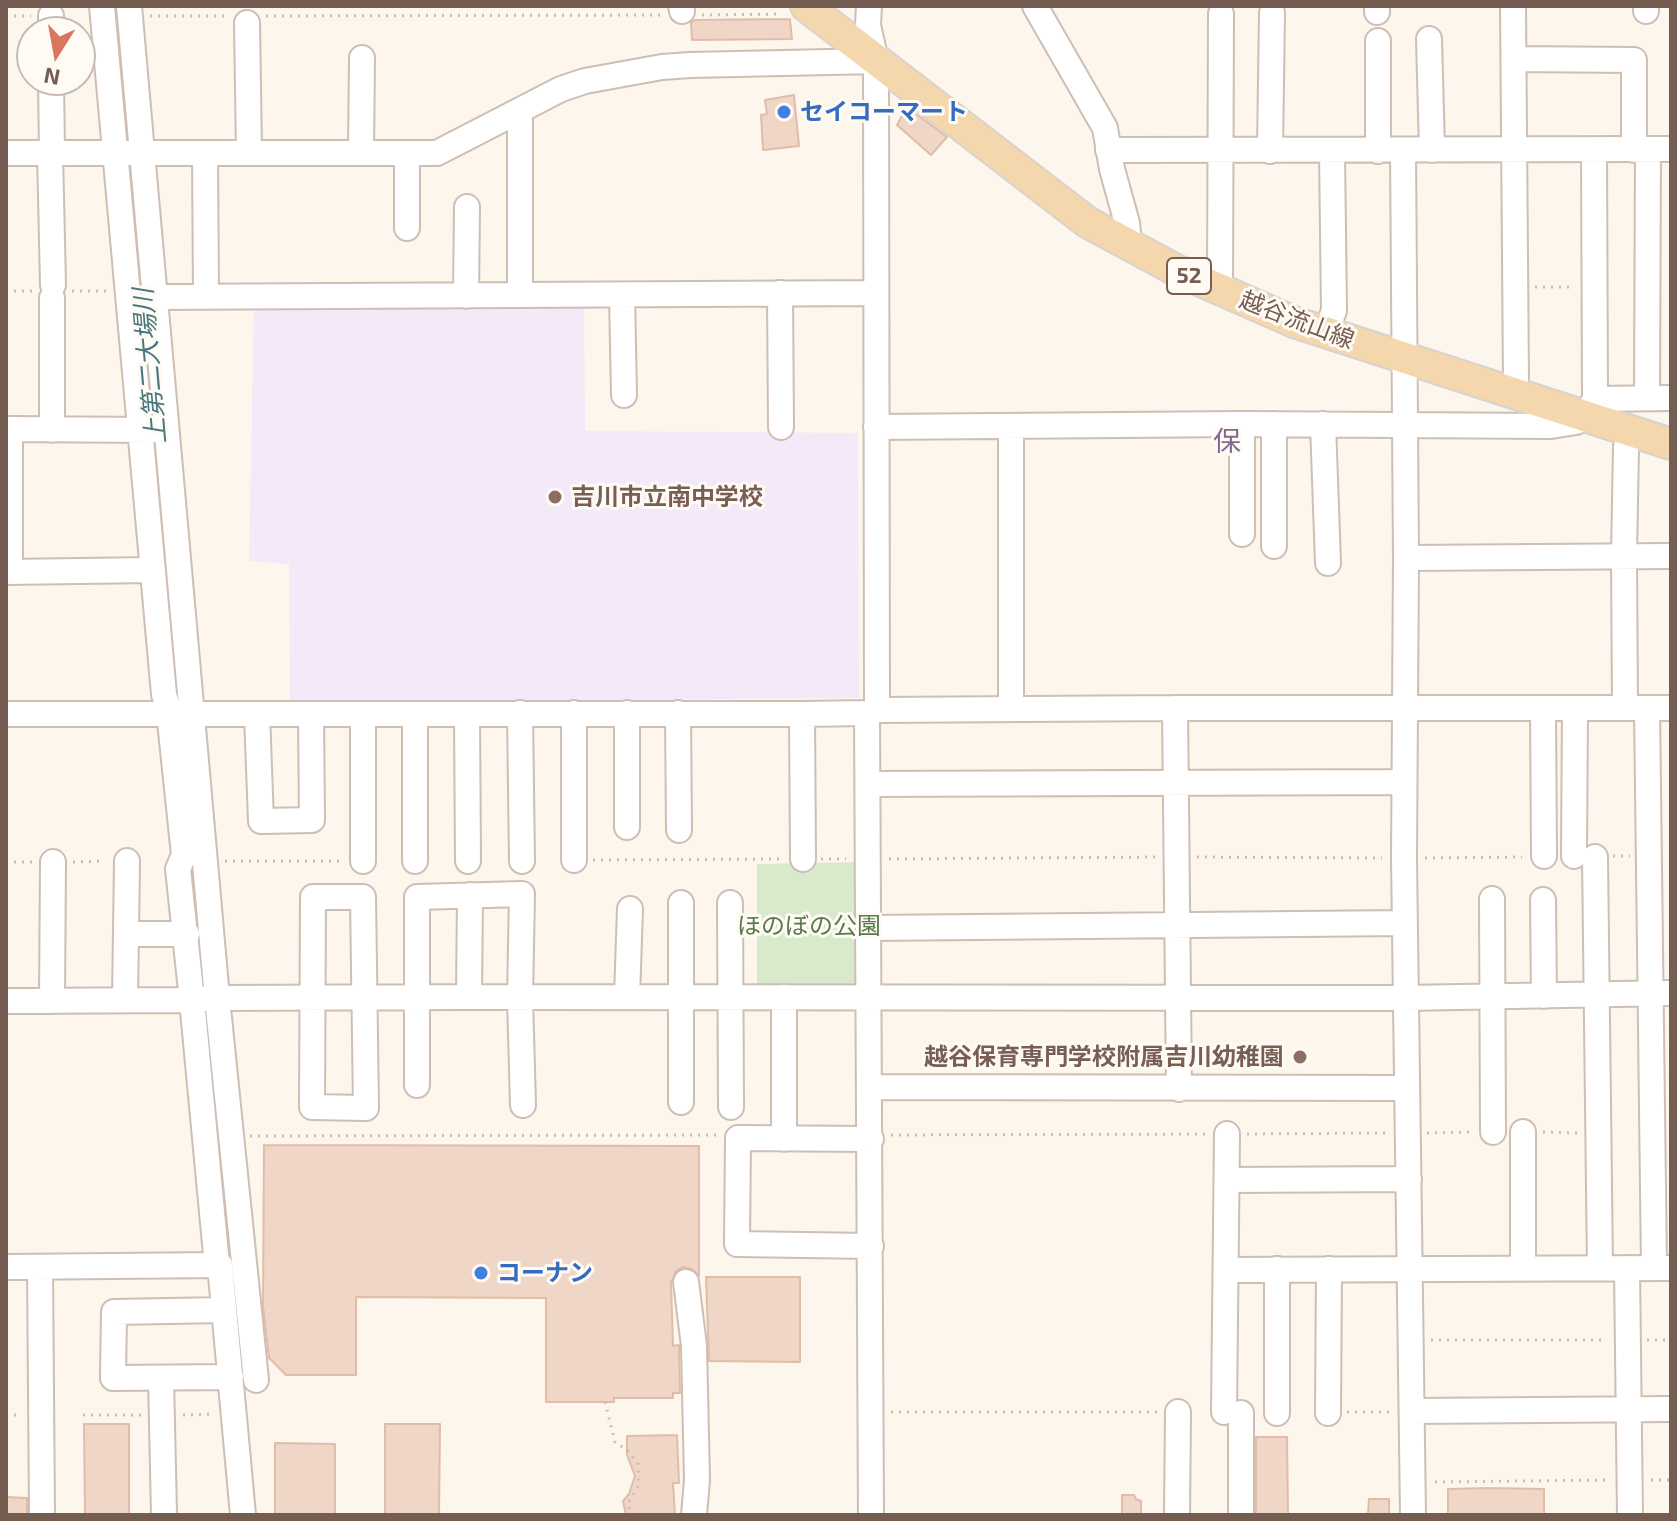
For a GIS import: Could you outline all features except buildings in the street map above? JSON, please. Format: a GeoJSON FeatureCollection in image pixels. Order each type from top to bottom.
{"type":"FeatureCollection","features":[{"type":"Feature","properties":{"kind":"main road","name":"越谷流山線"},"geometry":{"type":"LineString","coordinates":[[795,10],[876,61],[1087,222],[1124,243],[1220,290],[1325,333],[1512,392],[1590,407],[1631,431],[1671,444]]}},
{"type":"Feature","properties":{"kind":"street"},"geometry":{"type":"LineString","coordinates":[[102,6],[164,694],[180,713],[206,861],[206,999],[217,1265]]}},
{"type":"Feature","properties":{"kind":"street"},"geometry":{"type":"LineString","coordinates":[[869,6],[868,25],[876,61],[876,427],[868,784],[871,1515]]}},
{"type":"Feature","properties":{"kind":"street"},"geometry":{"type":"LineString","coordinates":[[1035,6],[1105,128],[1127,223],[1128,233],[1124,243]]}},
{"type":"Feature","properties":{"kind":"street"},"geometry":{"type":"LineString","coordinates":[[1512,392],[1516,383],[1513,6]]}},
{"type":"Feature","properties":{"kind":"street"},"geometry":{"type":"LineString","coordinates":[[130,11],[167,429],[184,855],[178,869],[187,934],[206,999],[233,1137],[256,1380]]}},
{"type":"Feature","properties":{"kind":"street"},"geometry":{"type":"LineString","coordinates":[[1270,151],[1272,13]]}},
{"type":"Feature","properties":{"kind":"street"},"geometry":{"type":"LineString","coordinates":[[1220,290],[1218,151],[1221,14]]}},
{"type":"Feature","properties":{"kind":"street"},"geometry":{"type":"LineString","coordinates":[[244,18],[249,152]]}},
{"type":"Feature","properties":{"kind":"street"},"geometry":{"type":"LineString","coordinates":[[1429,39],[1432,150]]}},
{"type":"Feature","properties":{"kind":"street"},"geometry":{"type":"LineString","coordinates":[[1378,41],[1378,151]]}},
{"type":"Feature","properties":{"kind":"street"},"geometry":{"type":"LineString","coordinates":[[361,152],[362,58]]}},
{"type":"Feature","properties":{"kind":"street"},"geometry":{"type":"LineString","coordinates":[[876,427],[1242,424],[1551,426],[1576,422],[1590,407],[1659,397],[1651,150],[1634,60],[1514,59]]}},
{"type":"Feature","properties":{"kind":"street"},"geometry":{"type":"LineString","coordinates":[[6,153],[437,153],[561,89],[585,81],[662,67],[876,61]]}},
{"type":"Feature","properties":{"kind":"street"},"geometry":{"type":"LineString","coordinates":[[51,96],[52,430]]}},
{"type":"Feature","properties":{"kind":"street"},"geometry":{"type":"LineString","coordinates":[[520,110],[520,295]]}},
{"type":"Feature","properties":{"kind":"street"},"geometry":{"type":"LineString","coordinates":[[1108,150],[1651,150]]}},
{"type":"Feature","properties":{"kind":"street"},"geometry":{"type":"LineString","coordinates":[[1403,150],[1406,558],[1404,858],[1413,1515]]}},
{"type":"Feature","properties":{"kind":"street"},"geometry":{"type":"LineString","coordinates":[[1590,407],[1594,150]]}},
{"type":"Feature","properties":{"kind":"street"},"geometry":{"type":"LineString","coordinates":[[1325,333],[1334,311],[1332,151]]}},
{"type":"Feature","properties":{"kind":"street"},"geometry":{"type":"LineString","coordinates":[[205,153],[206,296]]}},
{"type":"Feature","properties":{"kind":"street"},"geometry":{"type":"LineString","coordinates":[[407,153],[407,228]]}},
{"type":"Feature","properties":{"kind":"street"},"geometry":{"type":"LineString","coordinates":[[466,296],[467,207]]}},
{"type":"Feature","properties":{"kind":"street"},"geometry":{"type":"LineString","coordinates":[[780,293],[781,427]]}},
{"type":"Feature","properties":{"kind":"street"},"geometry":{"type":"LineString","coordinates":[[156,297],[876,293]]}},
{"type":"Feature","properties":{"kind":"street"},"geometry":{"type":"LineString","coordinates":[[622,295],[624,395]]}},
{"type":"Feature","properties":{"kind":"street"},"geometry":{"type":"LineString","coordinates":[[1242,424],[1242,534]]}},
{"type":"Feature","properties":{"kind":"street"},"geometry":{"type":"LineString","coordinates":[[1274,424],[1274,546]]}},
{"type":"Feature","properties":{"kind":"street"},"geometry":{"type":"LineString","coordinates":[[1323,424],[1328,563]]}},
{"type":"Feature","properties":{"kind":"street"},"geometry":{"type":"LineString","coordinates":[[1011,426],[1011,709]]}},
{"type":"Feature","properties":{"kind":"street"},"geometry":{"type":"LineString","coordinates":[[153,570],[8,572],[8,430],[167,429]]}},
{"type":"Feature","properties":{"kind":"street"},"geometry":{"type":"LineString","coordinates":[[1226,1270],[1662,1268],[1660,993],[1648,708],[1624,556],[1626,447],[1631,431]]}},
{"type":"Feature","properties":{"kind":"street"},"geometry":{"type":"LineString","coordinates":[[1406,558],[1671,556]]}},
{"type":"Feature","properties":{"kind":"street"},"geometry":{"type":"LineString","coordinates":[[1175,708],[1179,1089]]}},
{"type":"Feature","properties":{"kind":"street"},"geometry":{"type":"LineString","coordinates":[[1543,708],[1544,856]]}},
{"type":"Feature","properties":{"kind":"street"},"geometry":{"type":"LineString","coordinates":[[1575,708],[1596,995],[1600,1268]]}},
{"type":"Feature","properties":{"kind":"street"},"geometry":{"type":"LineString","coordinates":[[6,714],[802,714],[1011,709],[1648,708]]}},
{"type":"Feature","properties":{"kind":"street"},"geometry":{"type":"LineString","coordinates":[[520,713],[522,861]]}},
{"type":"Feature","properties":{"kind":"street"},"geometry":{"type":"LineString","coordinates":[[574,713],[574,860]]}},
{"type":"Feature","properties":{"kind":"street"},"geometry":{"type":"LineString","coordinates":[[627,713],[627,827]]}},
{"type":"Feature","properties":{"kind":"street"},"geometry":{"type":"LineString","coordinates":[[678,713],[679,830]]}},
{"type":"Feature","properties":{"kind":"street"},"geometry":{"type":"LineString","coordinates":[[257,714],[261,821],[312,820],[311,714]]}},
{"type":"Feature","properties":{"kind":"street"},"geometry":{"type":"LineString","coordinates":[[363,714],[363,861]]}},
{"type":"Feature","properties":{"kind":"street"},"geometry":{"type":"LineString","coordinates":[[415,714],[415,861]]}},
{"type":"Feature","properties":{"kind":"street"},"geometry":{"type":"LineString","coordinates":[[467,714],[468,861]]}},
{"type":"Feature","properties":{"kind":"street"},"geometry":{"type":"LineString","coordinates":[[802,714],[803,859]]}},
{"type":"Feature","properties":{"kind":"street"},"geometry":{"type":"LineString","coordinates":[[868,784],[1404,782]]}},
{"type":"Feature","properties":{"kind":"street"},"geometry":{"type":"LineString","coordinates":[[125,1000],[127,861]]}},
{"type":"Feature","properties":{"kind":"street"},"geometry":{"type":"LineString","coordinates":[[52,1001],[53,862]]}},
{"type":"Feature","properties":{"kind":"street"},"geometry":{"type":"LineString","coordinates":[[417,1085],[417,897],[522,894],[520,998],[523,1105]]}},
{"type":"Feature","properties":{"kind":"street"},"geometry":{"type":"LineString","coordinates":[[469,997],[470,895]]}},
{"type":"Feature","properties":{"kind":"street"},"geometry":{"type":"LineString","coordinates":[[313,897],[363,897],[366,998],[366,1108],[312,1107],[313,897]]}},
{"type":"Feature","properties":{"kind":"street"},"geometry":{"type":"LineString","coordinates":[[1492,899],[1493,1132]]}},
{"type":"Feature","properties":{"kind":"street"},"geometry":{"type":"LineString","coordinates":[[1543,900],[1544,996]]}},
{"type":"Feature","properties":{"kind":"street"},"geometry":{"type":"LineString","coordinates":[[681,903],[681,1102]]}},
{"type":"Feature","properties":{"kind":"street"},"geometry":{"type":"LineString","coordinates":[[730,903],[731,1107]]}},
{"type":"Feature","properties":{"kind":"street"},"geometry":{"type":"LineString","coordinates":[[627,997],[630,909]]}},
{"type":"Feature","properties":{"kind":"street"},"geometry":{"type":"LineString","coordinates":[[869,928],[1405,923]]}},
{"type":"Feature","properties":{"kind":"street"},"geometry":{"type":"LineString","coordinates":[[127,934],[187,934]]}},
{"type":"Feature","properties":{"kind":"street"},"geometry":{"type":"LineString","coordinates":[[6,1001],[469,997],[1406,998],[1660,993]]}},
{"type":"Feature","properties":{"kind":"street"},"geometry":{"type":"LineString","coordinates":[[784,997],[784,1139]]}},
{"type":"Feature","properties":{"kind":"street"},"geometry":{"type":"LineString","coordinates":[[870,1087],[1407,1088]]}},
{"type":"Feature","properties":{"kind":"street"},"geometry":{"type":"LineString","coordinates":[[1523,1132],[1523,1268]]}},
{"type":"Feature","properties":{"kind":"street"},"geometry":{"type":"LineString","coordinates":[[1227,1134],[1226,1270],[1232,1412],[1241,1515]]}},
{"type":"Feature","properties":{"kind":"street"},"geometry":{"type":"LineString","coordinates":[[871,1139],[738,1138],[737,1244],[871,1246]]}},
{"type":"Feature","properties":{"kind":"street"},"geometry":{"type":"LineString","coordinates":[[1227,1180],[1409,1179]]}},
{"type":"Feature","properties":{"kind":"street"},"geometry":{"type":"LineString","coordinates":[[6,1267],[220,1265],[243,1515]]}},
{"type":"Feature","properties":{"kind":"street"},"geometry":{"type":"LineString","coordinates":[[40,1267],[42,1515]]}},
{"type":"Feature","properties":{"kind":"street"},"geometry":{"type":"LineString","coordinates":[[1627,1268],[1630,1515]]}},
{"type":"Feature","properties":{"kind":"street"},"geometry":{"type":"LineString","coordinates":[[1277,1269],[1277,1413]]}},
{"type":"Feature","properties":{"kind":"street"},"geometry":{"type":"LineString","coordinates":[[1328,1413],[1329,1269]]}},
{"type":"Feature","properties":{"kind":"street"},"geometry":{"type":"LineString","coordinates":[[686,1282],[694,1346],[697,1480],[694,1515]]}},
{"type":"Feature","properties":{"kind":"street"},"geometry":{"type":"LineString","coordinates":[[224,1310],[114,1312],[113,1378],[231,1377]]}},
{"type":"Feature","properties":{"kind":"street"},"geometry":{"type":"LineString","coordinates":[[161,1378],[164,1515]]}},
{"type":"Feature","properties":{"kind":"street"},"geometry":{"type":"LineString","coordinates":[[1412,1411],[1671,1409]]}},
{"type":"Feature","properties":{"kind":"street"},"geometry":{"type":"LineString","coordinates":[[1177,1515],[1178,1412]]}},
{"type":"Feature","properties":{"kind":"path"},"geometry":{"type":"LineString","coordinates":[[130,11],[244,18],[795,10]]}},
{"type":"Feature","properties":{"kind":"path"},"geometry":{"type":"LineString","coordinates":[[574,860],[1177,856],[1404,858]]}},
{"type":"Feature","properties":{"kind":"path"},"geometry":{"type":"LineString","coordinates":[[6,862],[127,861]]}},
{"type":"Feature","properties":{"kind":"path"},"geometry":{"type":"LineString","coordinates":[[206,861],[363,861]]}},
{"type":"Feature","properties":{"kind":"path"},"geometry":{"type":"LineString","coordinates":[[871,1139],[887,1135],[1493,1132]]}},
{"type":"Feature","properties":{"kind":"path"},"geometry":{"type":"LineString","coordinates":[[1523,1132],[1598,1133]]}},
{"type":"Feature","properties":{"kind":"path"},"geometry":{"type":"LineString","coordinates":[[233,1137],[719,1135],[738,1138]]}},
{"type":"Feature","properties":{"kind":"path"},"geometry":{"type":"LineString","coordinates":[[1411,1340],[1671,1340]]}},
{"type":"Feature","properties":{"kind":"path"},"geometry":{"type":"LineString","coordinates":[[605,1402],[615,1442],[627,1450],[638,1464],[639,1485],[628,1503],[630,1515]]}},
{"type":"Feature","properties":{"kind":"path"},"geometry":{"type":"LineString","coordinates":[[1328,1413],[1412,1411]]}},
{"type":"Feature","properties":{"kind":"path"},"geometry":{"type":"LineString","coordinates":[[871,1412],[1178,1412]]}},
{"type":"Feature","properties":{"kind":"path"},"geometry":{"type":"LineString","coordinates":[[1412,1482],[1671,1480]]}},
{"type":"Feature","properties":{"kind":"shaded area","name":"吉川市立南中学校"},"geometry":{"type":"Polygon","coordinates":[[[254,307],[584,307],[585,431],[858,433],[859,698],[290,702],[289,564],[249,561],[254,307]]]}},
{"type":"Feature","properties":{"kind":"green space","name":"ほのぼの公園"},"geometry":{"type":"Polygon","coordinates":[[[862,862],[861,988],[757,992],[757,864],[862,862]]]}},
{"type":"Feature","properties":{"kind":"waterway","name":"上第二大場川"},"geometry":{"type":"LineString","coordinates":[[116,6],[129,144]]}},
{"type":"Feature","properties":{"kind":"place","name":"セイコーマート"},"geometry":{"type":"Point","coordinates":[784,112]}},
{"type":"Feature","properties":{"kind":"place","name":"吉川市立南中学校"},"geometry":{"type":"Point","coordinates":[555,497]}},
{"type":"Feature","properties":{"kind":"place","name":"越谷保育専門学校附属吉川幼稚園"},"geometry":{"type":"Point","coordinates":[1300,1057]}},
{"type":"Feature","properties":{"kind":"place","name":"コーナン"},"geometry":{"type":"Point","coordinates":[481,1273]}},
{"type":"Feature","properties":{"kind":"district","name":"保"},"geometry":{"type":"Point","coordinates":[1227,442]}}]}
